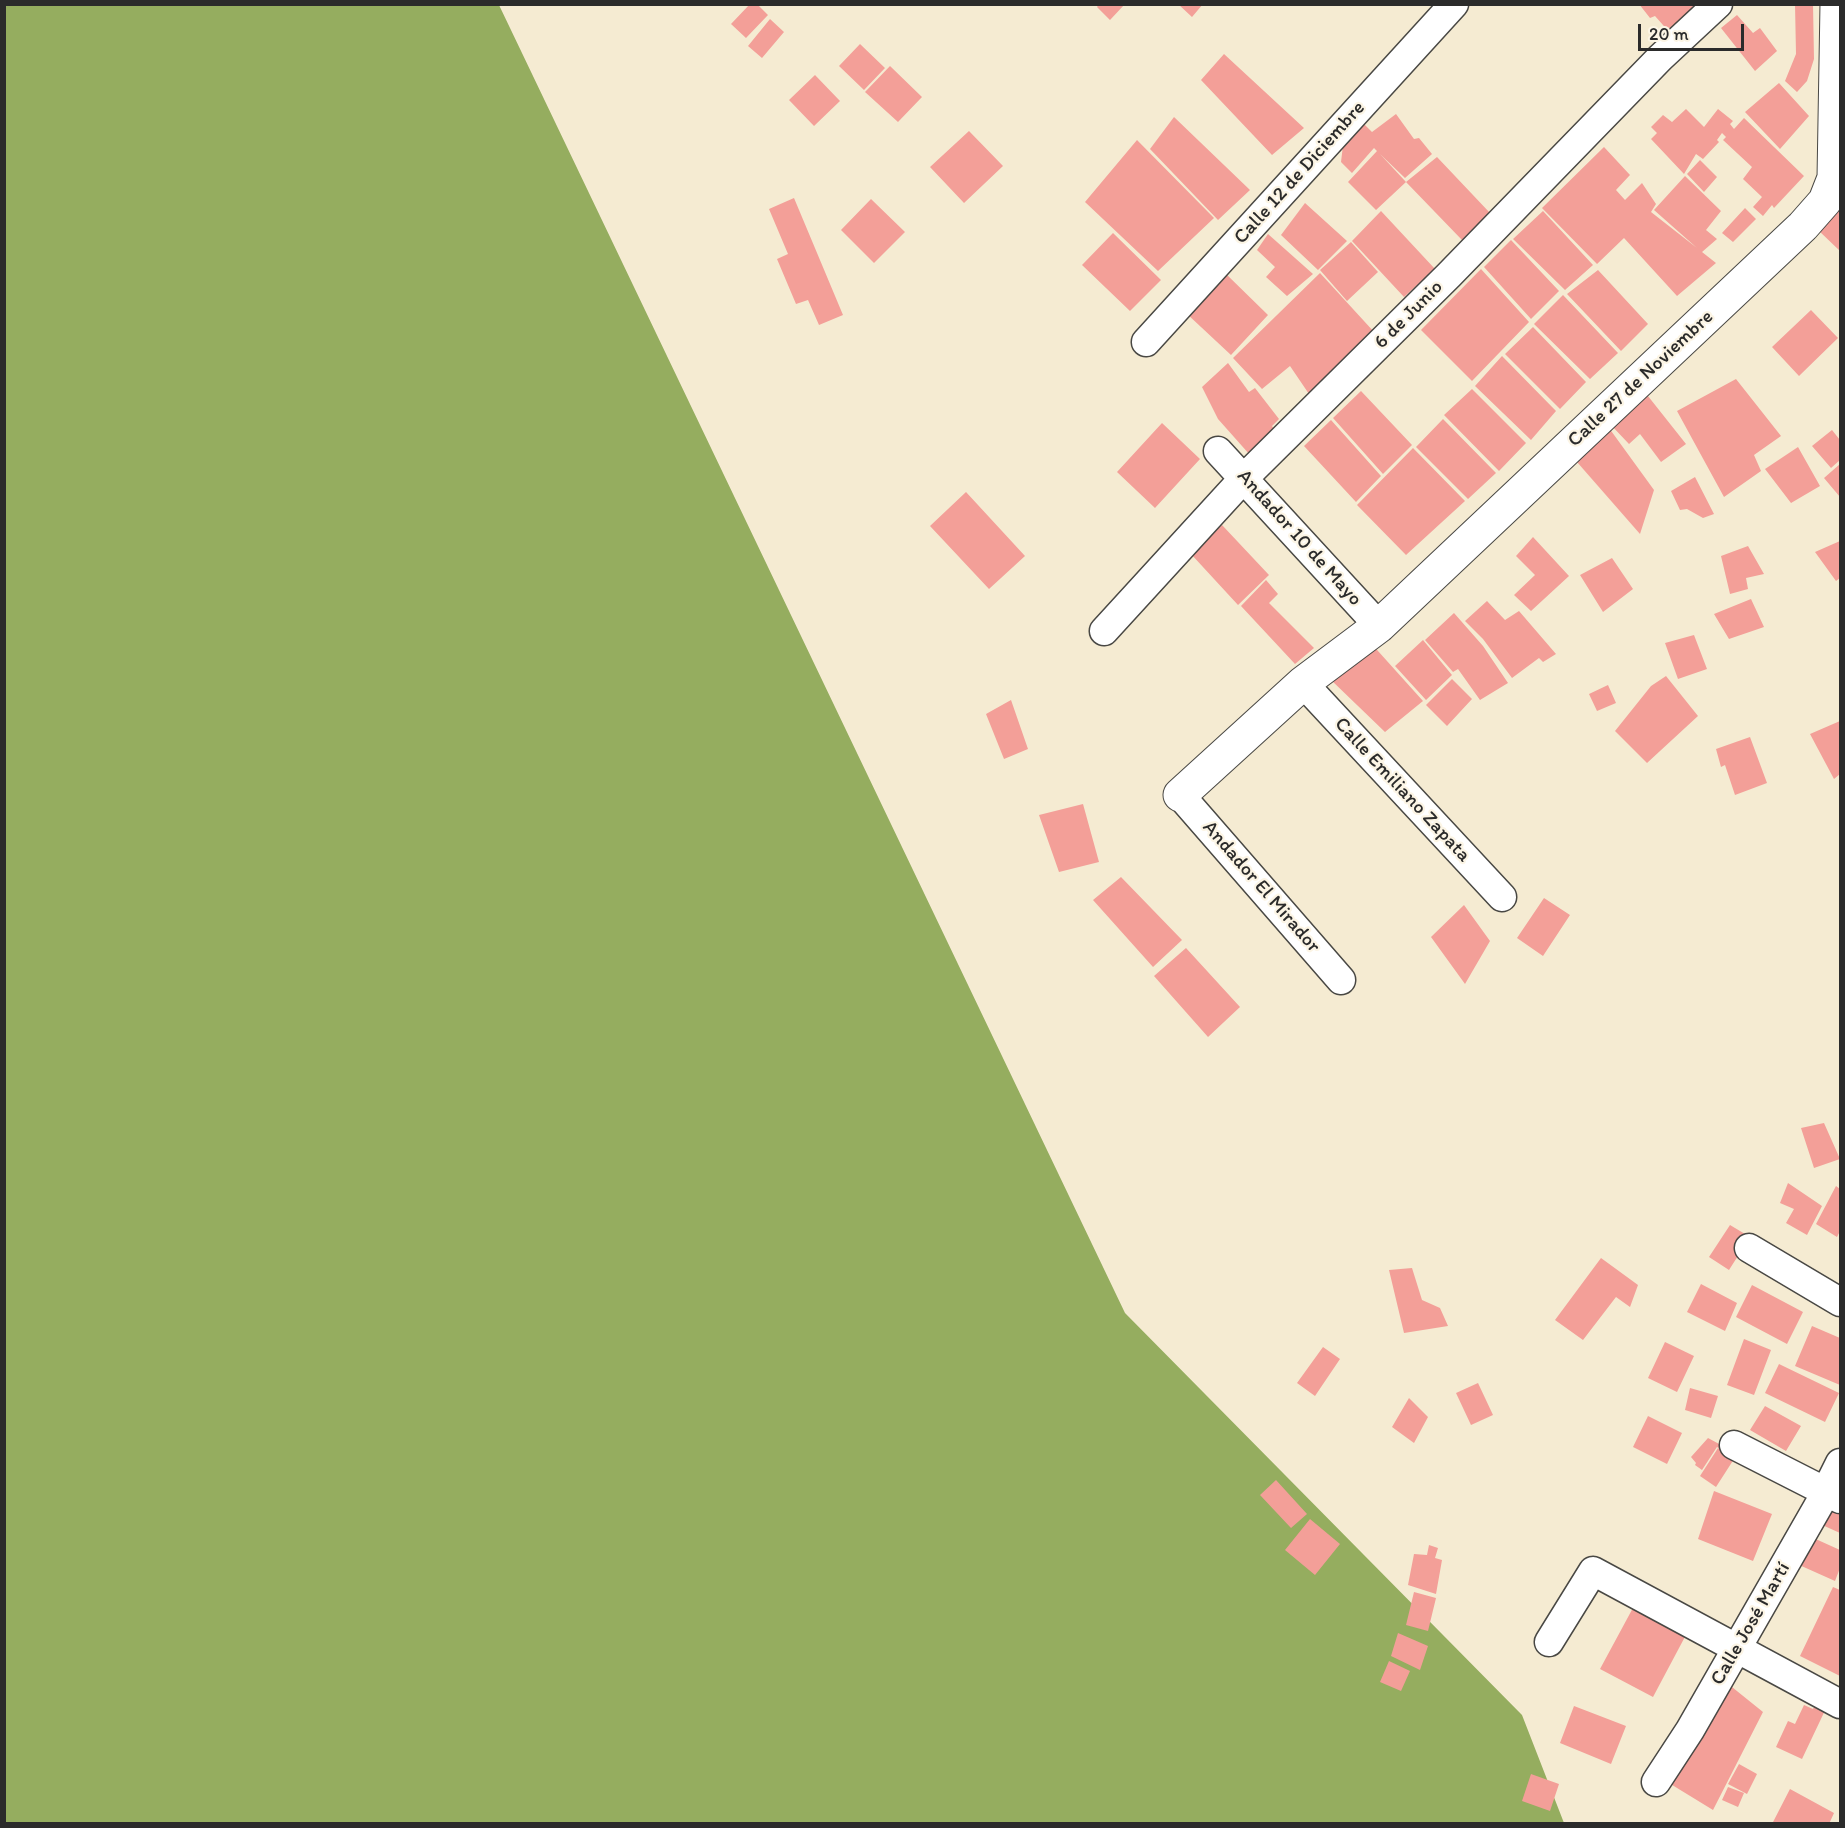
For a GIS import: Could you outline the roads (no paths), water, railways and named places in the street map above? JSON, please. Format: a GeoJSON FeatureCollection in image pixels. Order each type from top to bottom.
{"type":"FeatureCollection","features":[{"type":"Feature","properties":{"kind":"street","name":"Calle 12 de Diciembre"},"geometry":{"type":"LineString","coordinates":[[1146,342],[1454,4]]}},
{"type":"Feature","properties":{"kind":"street","name":"6 de Junio"},"geometry":{"type":"LineString","coordinates":[[1104,631],[1244,478],[1449,275],[1660,58],[1718,4]]}},
{"type":"Feature","properties":{"kind":"street","name":"Calle 27 de Noviembre"},"geometry":{"type":"LineString","coordinates":[[1180,795],[1303,683],[1379,626],[1794,234],[1825,201],[1834,178],[1837,4]]}},
{"type":"Feature","properties":{"kind":"street","name":"Andador 10 de Mayo"},"geometry":{"type":"LineString","coordinates":[[1218,451],[1379,626]]}},
{"type":"Feature","properties":{"kind":"street","name":"Calle Emiliano Zapata"},"geometry":{"type":"LineString","coordinates":[[1303,683],[1502,897]]}},
{"type":"Feature","properties":{"kind":"street","name":"Andador El Mirador"},"geometry":{"type":"LineString","coordinates":[[1180,795],[1341,980]]}},
{"type":"Feature","properties":{"kind":"street"},"geometry":{"type":"LineString","coordinates":[[1749,1248],[1840,1302]]}},
{"type":"Feature","properties":{"kind":"street"},"geometry":{"type":"LineString","coordinates":[[1734,1445],[1833,1495]]}},
{"type":"Feature","properties":{"kind":"street","name":"Calle José Martí"},"geometry":{"type":"LineString","coordinates":[[1656,1782],[1833,1495],[1840,1463]]}},
{"type":"Feature","properties":{"kind":"street"},"geometry":{"type":"LineString","coordinates":[[1549,1642],[1593,1571],[1840,1704]]}}]}
